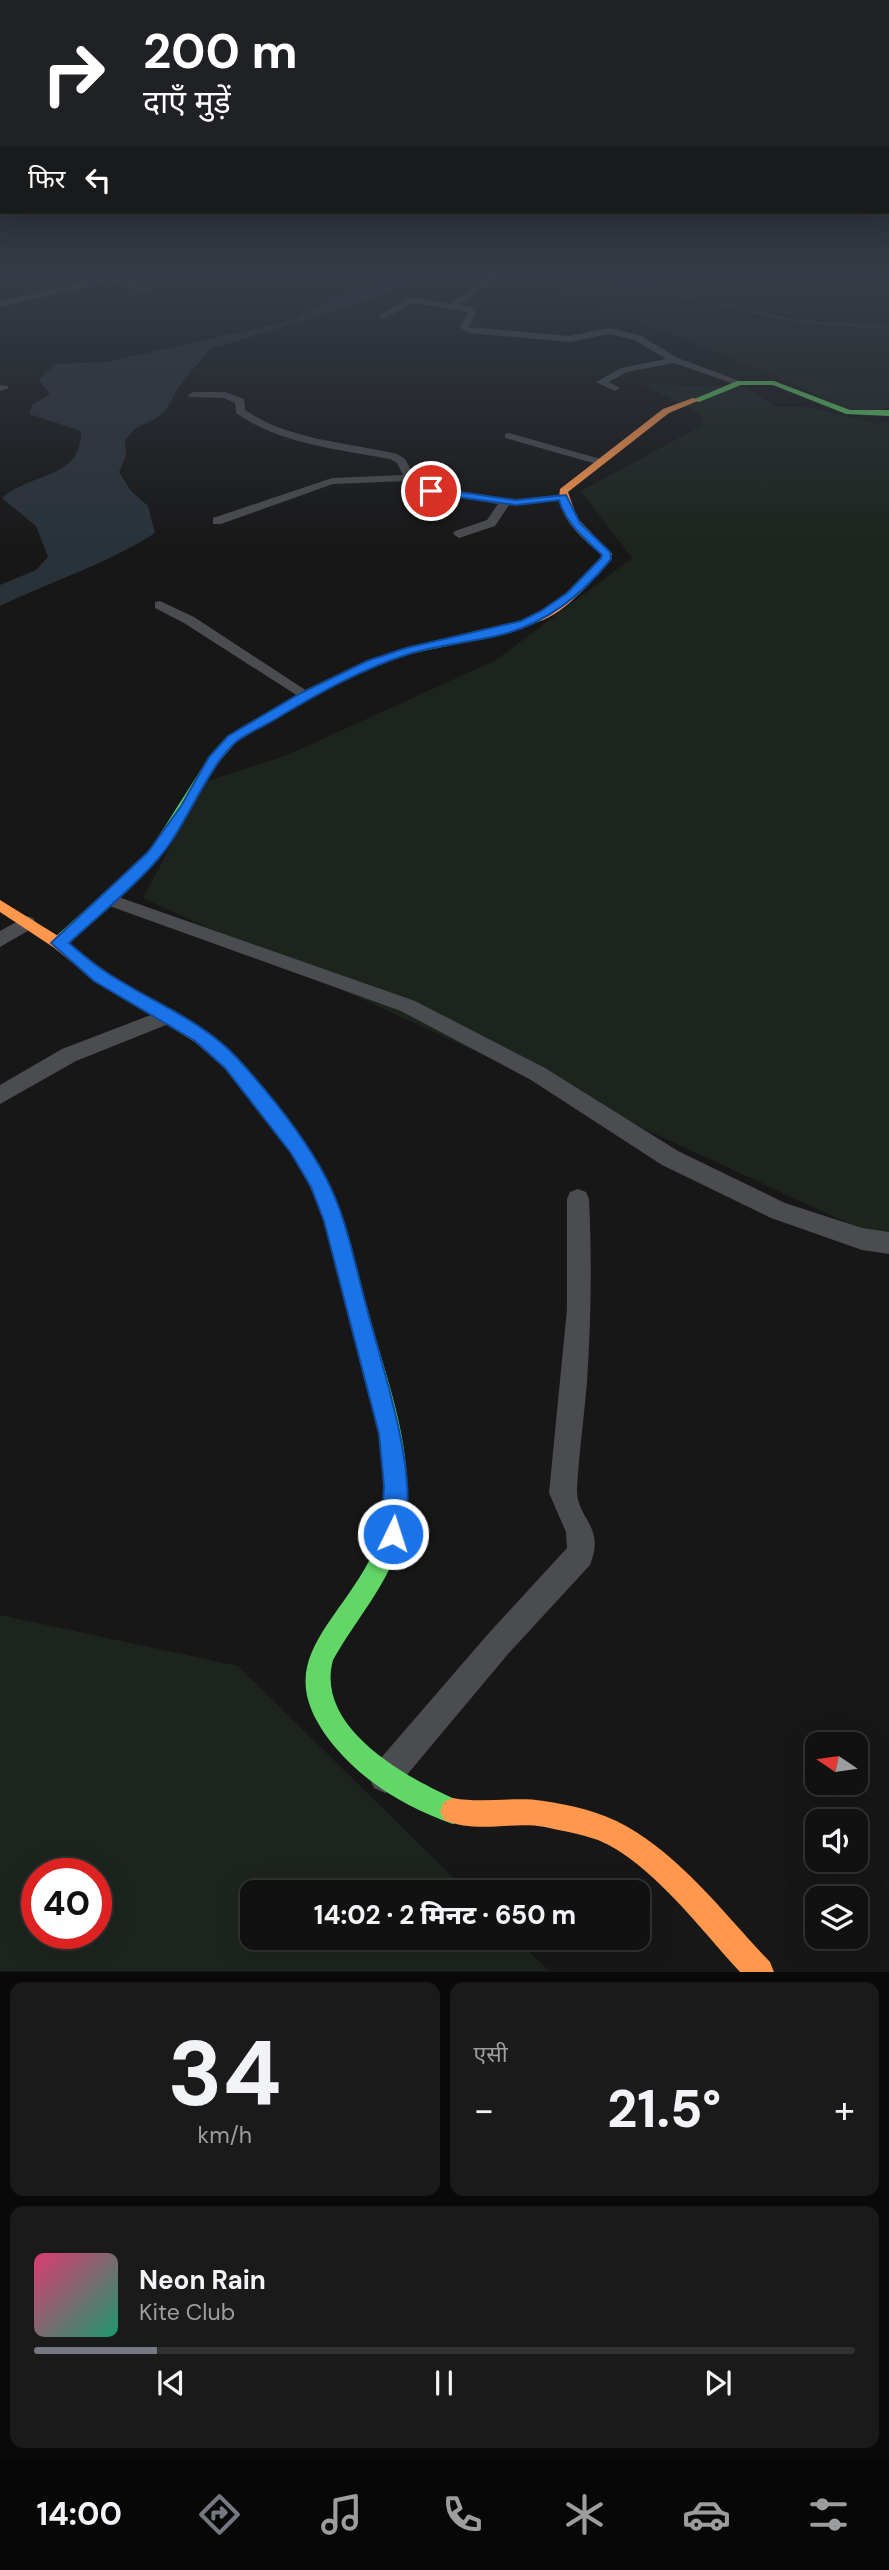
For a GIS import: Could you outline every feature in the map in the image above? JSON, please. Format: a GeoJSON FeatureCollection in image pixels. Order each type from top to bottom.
{"type":"FeatureCollection","features":[{"type":"Feature","properties":{"kind":"street"},"geometry":{"type":"LineString","coordinates":[[615,388],[601,382],[624,370],[642,366]]}},
{"type":"Feature","properties":{"kind":"street"},"geometry":{"type":"LineString","coordinates":[[694,366],[740,383],[774,383],[849,412],[889,413]]}},
{"type":"Feature","properties":{"kind":"street"},"geometry":{"type":"LineString","coordinates":[[58,943],[153,856],[221,750],[232,739],[306,695],[393,655],[524,624],[545,614],[571,595],[599,569],[607,554],[576,525],[567,512],[563,497],[567,487],[666,411],[740,383]]}},
{"type":"Feature","properties":{"kind":"street"},"geometry":{"type":"LineString","coordinates":[[193,395],[230,397],[240,401],[240,411],[247,418],[260,424],[393,456],[401,461],[409,478]]}},
{"type":"Feature","properties":{"kind":"street"},"geometry":{"type":"LineString","coordinates":[[509,436],[600,462]]}},
{"type":"Feature","properties":{"kind":"street"},"geometry":{"type":"LineString","coordinates":[[218,521],[332,481],[409,478],[431,491],[505,502],[563,497]]}},
{"type":"Feature","properties":{"kind":"street"},"geometry":{"type":"LineString","coordinates":[[460,534],[491,523],[505,502]]}},
{"type":"Feature","properties":{"kind":"street"},"geometry":{"type":"LineString","coordinates":[[160,605],[189,620],[306,695]]}},
{"type":"Feature","properties":{"kind":"street"},"geometry":{"type":"LineString","coordinates":[[107,899],[408,1006],[538,1074],[682,1164],[779,1211],[862,1238],[889,1243]]}},
{"type":"Feature","properties":{"kind":"street"},"geometry":{"type":"LineString","coordinates":[[0,905],[58,943],[100,976],[201,1037],[231,1063],[298,1148],[319,1183],[334,1221],[390,1434],[396,1486],[393,1534],[377,1571],[324,1651],[317,1667],[316,1688],[322,1708],[337,1732],[385,1777],[426,1803],[469,1816],[527,1811],[576,1821],[615,1834],[651,1859],[760,1972]]}},
{"type":"Feature","properties":{"kind":"street"},"geometry":{"type":"LineString","coordinates":[[0,940],[27,923]]}},
{"type":"Feature","properties":{"kind":"street"},"geometry":{"type":"LineString","coordinates":[[0,1095],[69,1055],[169,1016]]}},
{"type":"Feature","properties":{"kind":"street"},"geometry":{"type":"LineString","coordinates":[[385,1777],[498,1644],[580,1555],[584,1543],[581,1531],[568,1510],[563,1493],[579,1346],[581,1283],[578,1199]]}},
{"type":"Feature","properties":{"kind":"shaded area"},"geometry":{"type":"Polygon","coordinates":[[[53,366],[196,366],[179,386],[167,409],[157,418],[136,428],[125,440],[126,456],[119,472],[131,491],[148,506],[155,533],[99,563],[0,606],[0,585],[36,570],[48,557],[36,526],[2,498],[64,466],[73,458],[79,447],[81,431],[29,414],[32,405],[50,394],[39,380],[53,366]]]}},
{"type":"Feature","properties":{"kind":"shaded area"},"geometry":{"type":"Polygon","coordinates":[[[750,366],[889,366],[889,407],[865,417],[750,366]]]}},
{"type":"Feature","properties":{"kind":"shaded area"},"geometry":{"type":"Polygon","coordinates":[[[642,384],[745,387],[777,407],[807,407],[880,424],[889,421],[889,1242],[143,898],[204,782],[285,756],[496,660],[632,558],[581,491],[703,425],[701,414],[642,384]]]}},
{"type":"Feature","properties":{"kind":"shaded area"},"geometry":{"type":"Polygon","coordinates":[[[0,1615],[238,1666],[456,1880],[240,1880],[240,1950],[527,1950],[549,1971],[0,1971],[0,1615]]]}},
{"type":"Feature","properties":{"kind":"traffic: fast"},"geometry":{"type":"LineString","coordinates":[[696,400],[740,383],[774,383],[849,412],[889,413]]}},
{"type":"Feature","properties":{"kind":"traffic: fast"},"geometry":{"type":"LineString","coordinates":[[58,943],[153,856],[214,760],[232,739],[306,695],[372,663],[410,650],[500,632],[531,621]]}},
{"type":"Feature","properties":{"kind":"traffic: fast"},"geometry":{"type":"LineString","coordinates":[[323,1192],[334,1221],[389,1428],[396,1489],[386,1550],[362,1595],[322,1656],[317,1676],[318,1697],[329,1720],[375,1768],[412,1793],[453,1811]]}},
{"type":"Feature","properties":{"kind":"traffic: slow"},"geometry":{"type":"LineString","coordinates":[[531,621],[574,593],[593,574],[607,554],[584,534],[572,519],[563,491],[666,411],[696,400]]}},
{"type":"Feature","properties":{"kind":"traffic: slow"},"geometry":{"type":"LineString","coordinates":[[0,905],[58,943],[100,976],[201,1037],[231,1063],[298,1148],[323,1192]]}},
{"type":"Feature","properties":{"kind":"traffic: slow"},"geometry":{"type":"LineString","coordinates":[[453,1811],[476,1814],[544,1814],[590,1824],[616,1835],[635,1847],[673,1879],[760,1972]]}},
{"type":"Feature","properties":{"kind":"route"},"geometry":{"type":"LineString","coordinates":[[393,1534],[396,1486],[390,1434],[334,1221],[319,1183],[298,1148],[231,1063],[201,1037],[100,976],[58,943],[153,856],[214,760],[232,739],[306,695],[372,663],[410,650],[500,632],[545,614],[587,581],[606,559],[607,554],[576,525],[567,512],[563,497],[516,503],[431,491]]}}]}
